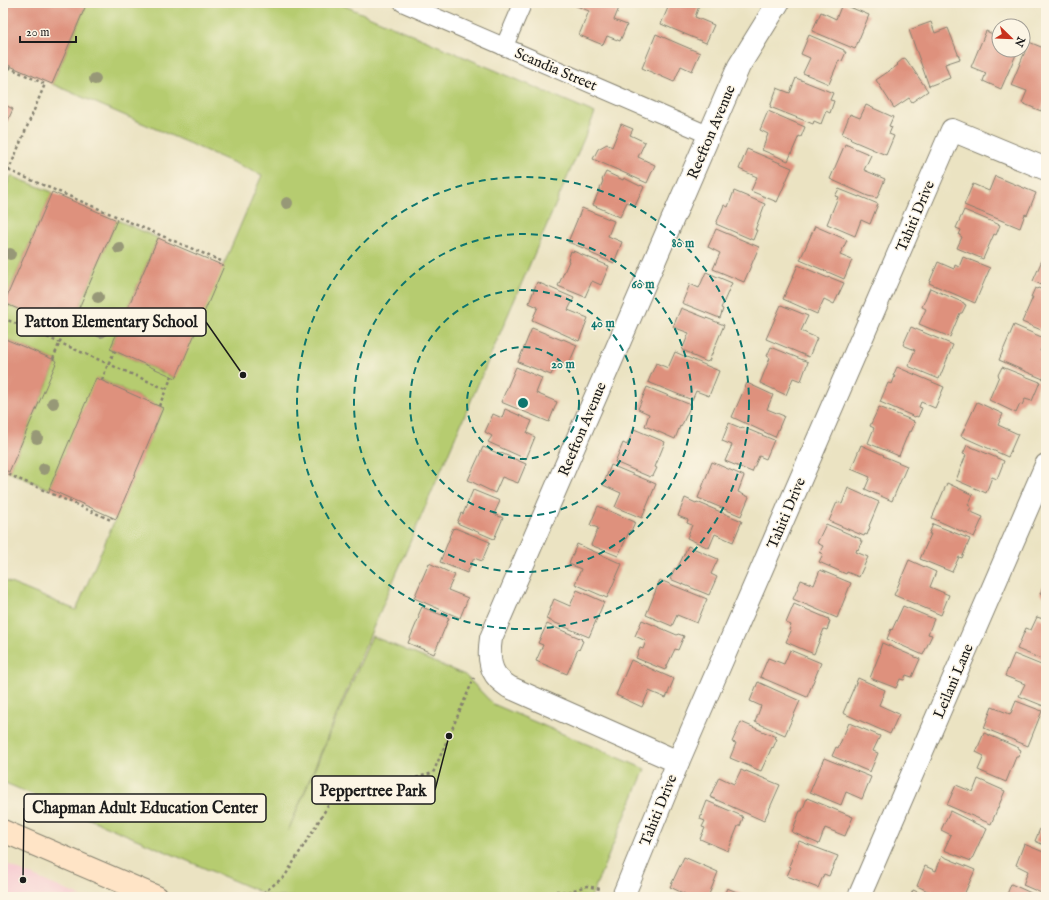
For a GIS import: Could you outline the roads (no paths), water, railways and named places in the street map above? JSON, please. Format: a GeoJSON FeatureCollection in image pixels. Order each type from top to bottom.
{"type":"FeatureCollection","features":[{"type":"Feature","properties":{"kind":"main road"},"geometry":{"type":"LineString","coordinates":[[3,831],[157,897]]}},
{"type":"Feature","properties":{"kind":"street","name":"Scandia Street"},"geometry":{"type":"LineString","coordinates":[[403,3],[709,135]]}},
{"type":"Feature","properties":{"kind":"street"},"geometry":{"type":"LineString","coordinates":[[504,47],[523,3]]}},
{"type":"Feature","properties":{"kind":"street","name":"Reefton Avenue"},"geometry":{"type":"LineString","coordinates":[[678,762],[509,687],[498,678],[491,665],[489,651],[494,630],[739,66],[778,3]]}},
{"type":"Feature","properties":{"kind":"street","name":"Tahiti Drive"},"geometry":{"type":"LineString","coordinates":[[625,897],[624,894],[678,762],[952,130],[1046,169]]}},
{"type":"Feature","properties":{"kind":"street","name":"Leilani Lane"},"geometry":{"type":"LineString","coordinates":[[859,897],[1046,465]]}},
{"type":"Feature","properties":{"kind":"place","name":"Patton Elementary School"},"geometry":{"type":"Point","coordinates":[243,375]}},
{"type":"Feature","properties":{"kind":"place","name":"Peppertree Park"},"geometry":{"type":"Point","coordinates":[449,736]}},
{"type":"Feature","properties":{"kind":"place","name":"Chapman Adult Education Center"},"geometry":{"type":"Point","coordinates":[23,880]}}]}
